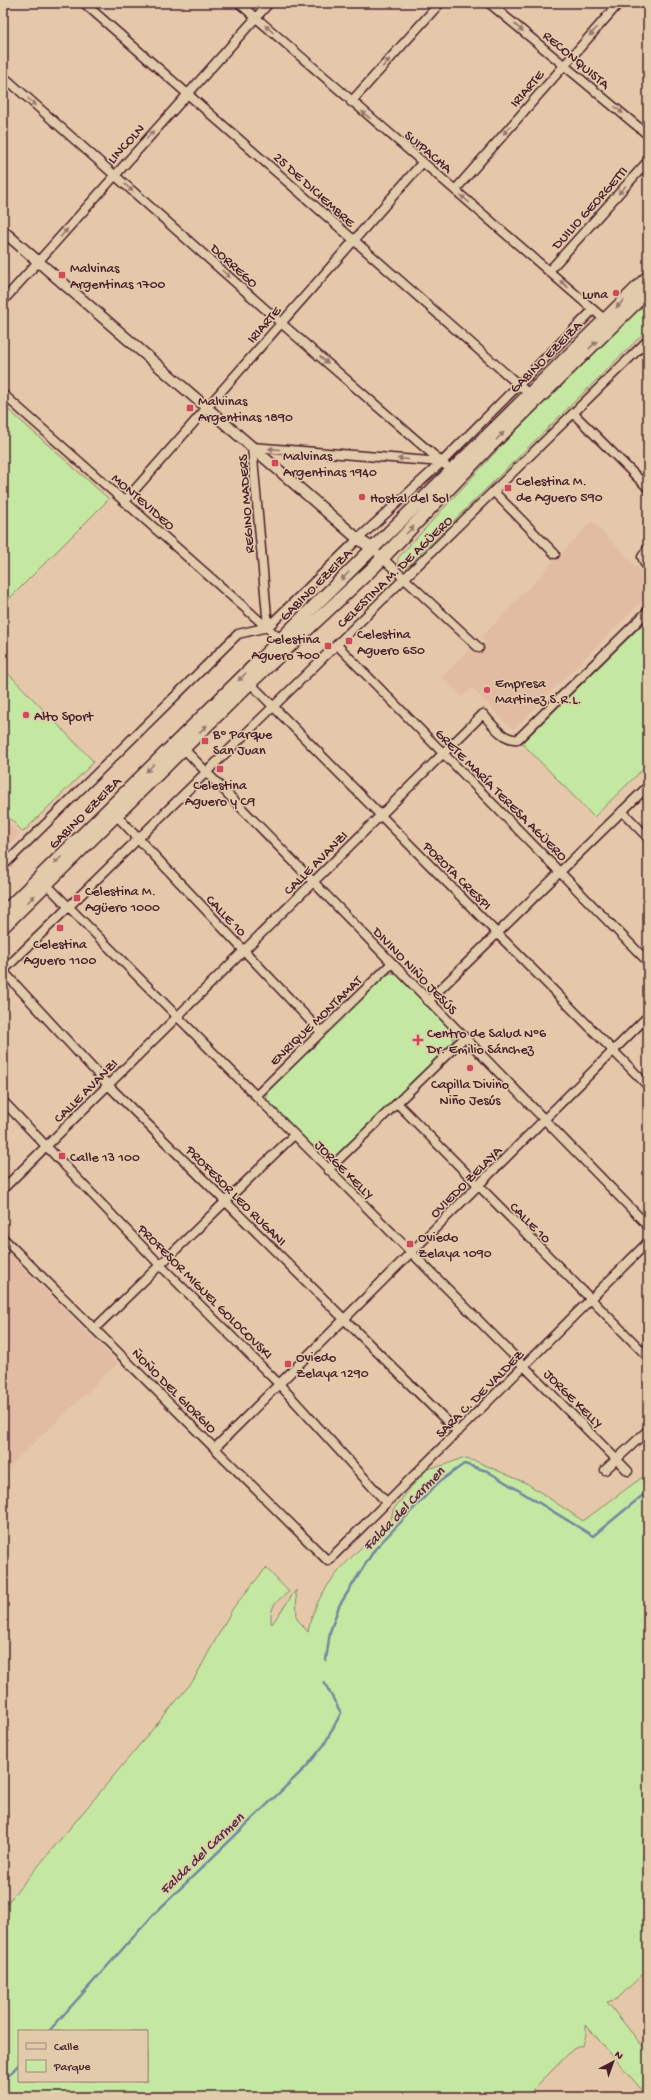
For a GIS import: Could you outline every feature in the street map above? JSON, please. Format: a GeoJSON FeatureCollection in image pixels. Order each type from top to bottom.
{"type":"FeatureCollection","features":[{"type":"Feature","properties":{"kind":"main road","name":"GABINO EZEIZA"},"geometry":{"type":"LineString","coordinates":[[3,914],[648,277]]}},
{"type":"Feature","properties":{"kind":"main road","name":"GABINO EZEIZA"},"geometry":{"type":"LineString","coordinates":[[3,927],[183,748],[383,558],[487,449],[648,291]]}},
{"type":"Feature","properties":{"kind":"street","name":"25 DE DICIEMBRE"},"geometry":{"type":"LineString","coordinates":[[84,3],[529,394]]}},
{"type":"Feature","properties":{"kind":"street","name":"SUIPACHA"},"geometry":{"type":"LineString","coordinates":[[239,3],[351,102],[604,319]]}},
{"type":"Feature","properties":{"kind":"street","name":"LINCOLN"},"geometry":{"type":"LineString","coordinates":[[3,301],[269,3]]}},
{"type":"Feature","properties":{"kind":"street"},"geometry":{"type":"LineString","coordinates":[[351,102],[440,3]]}},
{"type":"Feature","properties":{"kind":"street","name":"RECONQUISTA"},"geometry":{"type":"LineString","coordinates":[[489,3],[648,135]]}},
{"type":"Feature","properties":{"kind":"street","name":"IRIARTE"},"geometry":{"type":"LineString","coordinates":[[454,190],[619,3]]}},
{"type":"Feature","properties":{"kind":"street","name":"DORREGO"},"geometry":{"type":"LineString","coordinates":[[3,76],[281,323],[452,470]]}},
{"type":"Feature","properties":{"kind":"street","name":"DUILIO GEORGETTI"},"geometry":{"type":"LineString","coordinates":[[549,271],[648,161]]}},
{"type":"Feature","properties":{"kind":"street","name":"IRIARTE"},"geometry":{"type":"LineString","coordinates":[[124,502],[422,163]]}},
{"type":"Feature","properties":{"kind":"street"},"geometry":{"type":"LineString","coordinates":[[3,231],[358,539],[372,548],[479,648]]}},
{"type":"Feature","properties":{"kind":"street"},"geometry":{"type":"LineString","coordinates":[[3,866],[238,634],[268,627],[358,539],[442,462],[593,310]]}},
{"type":"Feature","properties":{"kind":"street","name":"CELESTINA M. DE AGÜERO"},"geometry":{"type":"LineString","coordinates":[[3,971],[647,344]]}},
{"type":"Feature","properties":{"kind":"street","name":"MONTEVIDEO"},"geometry":{"type":"LineString","coordinates":[[3,394],[280,639]]}},
{"type":"Feature","properties":{"kind":"street"},"geometry":{"type":"LineString","coordinates":[[574,414],[648,488]]}},
{"type":"Feature","properties":{"kind":"street","name":"REGINO MADERS"},"geometry":{"type":"LineString","coordinates":[[268,627],[252,447],[442,462]]}},
{"type":"Feature","properties":{"kind":"street"},"geometry":{"type":"LineString","coordinates":[[494,492],[555,554]]}},
{"type":"Feature","properties":{"kind":"street"},"geometry":{"type":"LineString","coordinates":[[648,548],[642,557],[648,570]]}},
{"type":"Feature","properties":{"kind":"street","name":"CALLE AVANZI"},"geometry":{"type":"LineString","coordinates":[[3,1189],[483,714],[503,735],[512,740],[518,739],[648,611]]}},
{"type":"Feature","properties":{"kind":"street","name":"GRETE MARÍA TERESA AGÜERO"},"geometry":{"type":"LineString","coordinates":[[337,645],[648,962]]}},
{"type":"Feature","properties":{"kind":"street","name":"POROTA CRESPI"},"geometry":{"type":"LineString","coordinates":[[250,683],[648,1086]]}},
{"type":"Feature","properties":{"kind":"street","name":"DIVINO NIÑO JESÚS"},"geometry":{"type":"LineString","coordinates":[[183,748],[648,1226]]}},
{"type":"Feature","properties":{"kind":"street"},"geometry":{"type":"LineString","coordinates":[[428,1000],[498,934],[648,786]]}},
{"type":"Feature","properties":{"kind":"street"},"geometry":{"type":"LineString","coordinates":[[622,811],[648,838]]}},
{"type":"Feature","properties":{"kind":"street","name":"CALLE 10"},"geometry":{"type":"LineString","coordinates":[[116,815],[137,840],[321,1032]]}},
{"type":"Feature","properties":{"kind":"street","name":"JORGE KELLY"},"geometry":{"type":"LineString","coordinates":[[46,884],[628,1471]]}},
{"type":"Feature","properties":{"kind":"street","name":"ENRIQUE MONTAMAT"},"geometry":{"type":"LineString","coordinates":[[256,1096],[392,963]]}},
{"type":"Feature","properties":{"kind":"street","name":"PROFESOR LEO RUGANI"},"geometry":{"type":"LineString","coordinates":[[3,971],[108,1085],[458,1432]]}},
{"type":"Feature","properties":{"kind":"street","name":"OVIEDO ZELAYA"},"geometry":{"type":"LineString","coordinates":[[215,1448],[648,1016]]}},
{"type":"Feature","properties":{"kind":"street"},"geometry":{"type":"LineString","coordinates":[[328,1170],[464,1038]]}},
{"type":"Feature","properties":{"kind":"street","name":"PROFESOR MIGUEL GOLOCOVSKI"},"geometry":{"type":"LineString","coordinates":[[3,1101],[160,1264],[279,1384],[387,1503]]}},
{"type":"Feature","properties":{"kind":"street","name":"CALLE 10"},"geometry":{"type":"LineString","coordinates":[[397,1103],[477,1186],[648,1357]]}},
{"type":"Feature","properties":{"kind":"street"},"geometry":{"type":"LineString","coordinates":[[94,1328],[294,1135]]}},
{"type":"Feature","properties":{"kind":"street","name":"ÑOÑO DEL GIORGIO"},"geometry":{"type":"LineString","coordinates":[[3,1238],[328,1561]]}},
{"type":"Feature","properties":{"kind":"street","name":"SARA C. DE VALDEZ"},"geometry":{"type":"LineString","coordinates":[[328,1561],[648,1242]]}},
{"type":"Feature","properties":{"kind":"street"},"geometry":{"type":"LineString","coordinates":[[605,1470],[648,1430]]}},
{"type":"Feature","properties":{"kind":"shaded area"},"geometry":{"type":"Polygon","coordinates":[[[592,521],[648,578],[648,595],[513,730],[472,688],[462,697],[442,677],[470,648],[475,652],[485,642],[481,638],[592,521]]]}},
{"type":"Feature","properties":{"kind":"shaded area"},"geometry":{"type":"Polygon","coordinates":[[[3,818],[19,834],[3,851],[3,818]]]}},
{"type":"Feature","properties":{"kind":"shaded area"},"geometry":{"type":"Polygon","coordinates":[[[3,1247],[118,1363],[3,1473],[3,1247]]]}},
{"type":"Feature","properties":{"kind":"green space"},"geometry":{"type":"Polygon","coordinates":[[[648,300],[648,329],[407,567],[402,567],[398,564],[398,558],[500,447],[648,300]]]}},
{"type":"Feature","properties":{"kind":"green space"},"geometry":{"type":"Polygon","coordinates":[[[3,405],[109,499],[3,605],[3,405]]]}},
{"type":"Feature","properties":{"kind":"green space"},"geometry":{"type":"Polygon","coordinates":[[[648,619],[648,764],[594,817],[522,743],[648,619]]]}},
{"type":"Feature","properties":{"kind":"green space","name":"Alto Sport"},"geometry":{"type":"Polygon","coordinates":[[[3,668],[94,762],[23,832],[3,811],[3,668]]]}},
{"type":"Feature","properties":{"kind":"green space"},"geometry":{"type":"Polygon","coordinates":[[[392,973],[399,974],[453,1031],[453,1041],[335,1159],[328,1161],[324,1160],[267,1103],[267,1092],[385,975],[392,973]]]}},
{"type":"Feature","properties":{"kind":"green space"},"geometry":{"type":"Polygon","coordinates":[[[462,1458],[478,1462],[528,1484],[583,1521],[648,1473],[648,1969],[617,1999],[607,2002],[648,2053],[648,2097],[586,2025],[586,2034],[583,2045],[573,2049],[526,2097],[3,2097],[3,1908],[193,1681],[233,1608],[266,1568],[289,1592],[275,1604],[271,1616],[272,1624],[296,1590],[297,1619],[308,1632],[320,1599],[329,1584],[352,1556],[391,1520],[393,1510],[426,1469],[445,1465],[462,1458]]]}},
{"type":"Feature","properties":{"kind":"waterway","name":"Falda del Carmen"},"geometry":{"type":"LineString","coordinates":[[326,1660],[330,1632],[339,1606],[375,1549],[439,1482],[464,1464],[487,1471],[593,1536],[648,1491]]}},
{"type":"Feature","properties":{"kind":"waterway","name":"Falda del Carmen"},"geometry":{"type":"LineString","coordinates":[[50,2030],[154,1914],[306,1767],[324,1745],[341,1713],[324,1682]]}},
{"type":"Feature","properties":{"kind":"waterway","name":"Falda del Carmen"},"geometry":{"type":"LineString","coordinates":[[3,2082],[18,2065]]}},
{"type":"Feature","properties":{"kind":"place","name":"Malvinas Argentinas 1700"},"geometry":{"type":"Point","coordinates":[62,275]}},
{"type":"Feature","properties":{"kind":"place","name":"Luna"},"geometry":{"type":"Point","coordinates":[616,293]}},
{"type":"Feature","properties":{"kind":"place","name":"Malvinas Argentinas 1890"},"geometry":{"type":"Point","coordinates":[190,408]}},
{"type":"Feature","properties":{"kind":"place","name":"Malvinas Argentinas 1940"},"geometry":{"type":"Point","coordinates":[275,463]}},
{"type":"Feature","properties":{"kind":"place","name":"Celestina M. de Aguero 590"},"geometry":{"type":"Point","coordinates":[508,488]}},
{"type":"Feature","properties":{"kind":"place","name":"Hostal del Sol"},"geometry":{"type":"Point","coordinates":[362,497]}},
{"type":"Feature","properties":{"kind":"place","name":"Celestina Aguero 650"},"geometry":{"type":"Point","coordinates":[349,641]}},
{"type":"Feature","properties":{"kind":"place","name":"Celestina Aguero 700"},"geometry":{"type":"Point","coordinates":[328,646]}},
{"type":"Feature","properties":{"kind":"place","name":"Empresa Martinez S.R.L."},"geometry":{"type":"Point","coordinates":[487,690]}},
{"type":"Feature","properties":{"kind":"place","name":"Alto Sport"},"geometry":{"type":"Point","coordinates":[26,715]}},
{"type":"Feature","properties":{"kind":"place","name":"Bº Parque San Juan"},"geometry":{"type":"Point","coordinates":[205,741]}},
{"type":"Feature","properties":{"kind":"place","name":"Celestina Aguero y C9"},"geometry":{"type":"Point","coordinates":[220,769]}},
{"type":"Feature","properties":{"kind":"place","name":"Celestina M. Agüero 1000"},"geometry":{"type":"Point","coordinates":[77,898]}},
{"type":"Feature","properties":{"kind":"place","name":"Celestina Aguero 1100"},"geometry":{"type":"Point","coordinates":[60,928]}},
{"type":"Feature","properties":{"kind":"place","name":"Centro de Salud Nº6 Dr. Emilio Sánchez"},"geometry":{"type":"Point","coordinates":[418,1040]}},
{"type":"Feature","properties":{"kind":"place","name":"Capilla Divino Niño Jesús"},"geometry":{"type":"Point","coordinates":[470,1068]}},
{"type":"Feature","properties":{"kind":"place","name":"Calle 13 100"},"geometry":{"type":"Point","coordinates":[62,1156]}},
{"type":"Feature","properties":{"kind":"place","name":"Oviedo Zelaya 1090"},"geometry":{"type":"Point","coordinates":[410,1244]}},
{"type":"Feature","properties":{"kind":"place","name":"Oviedo Zelaya 1290"},"geometry":{"type":"Point","coordinates":[288,1364]}}]}
